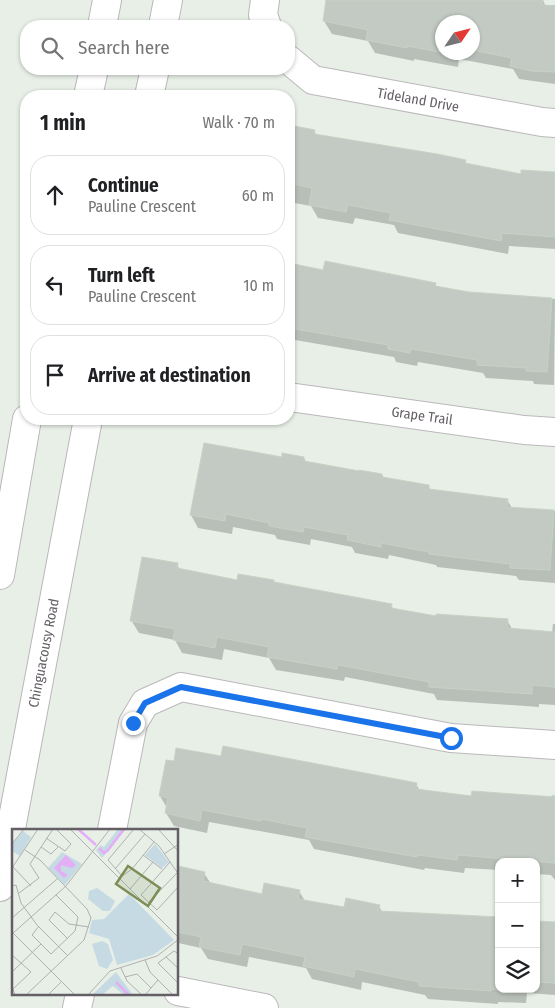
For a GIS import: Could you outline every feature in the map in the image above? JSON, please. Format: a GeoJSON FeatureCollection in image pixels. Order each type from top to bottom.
{"type":"FeatureCollection","features":[{"type":"Feature","properties":{"kind":"street"},"geometry":{"type":"LineString","coordinates":[[103,20],[107,0]]}},
{"type":"Feature","properties":{"kind":"street"},"geometry":{"type":"LineString","coordinates":[[164,20],[168,0]]}},
{"type":"Feature","properties":{"kind":"street"},"geometry":{"type":"LineString","coordinates":[[265,0],[263,15],[265,20]]}},
{"type":"Feature","properties":{"kind":"street","name":"Tideland Drive"},"geometry":{"type":"LineString","coordinates":[[295,65],[313,80],[555,123]]}},
{"type":"Feature","properties":{"kind":"street"},"geometry":{"type":"LineString","coordinates":[[89,90],[93,75]]}},
{"type":"Feature","properties":{"kind":"street"},"geometry":{"type":"LineString","coordinates":[[150,90],[154,75]]}},
{"type":"Feature","properties":{"kind":"street","name":"Grape Trail"},"geometry":{"type":"LineString","coordinates":[[295,398],[524,430],[555,432]]}},
{"type":"Feature","properties":{"kind":"street"},"geometry":{"type":"LineString","coordinates":[[0,575],[26,425]]}},
{"type":"Feature","properties":{"kind":"street","name":"Chinguacousy Road"},"geometry":{"type":"LineString","coordinates":[[0,888],[87,425]]}},
{"type":"Feature","properties":{"kind":"street"},"geometry":{"type":"LineString","coordinates":[[112,829],[133,723],[145,703],[181,687],[451,738],[555,745]]}},
{"type":"Feature","properties":{"kind":"street"},"geometry":{"type":"LineString","coordinates":[[179,991],[264,1008]]}},
{"type":"Feature","properties":{"kind":"building"},"geometry":{"type":"Polygon","coordinates":[[[326,0],[543,0],[542,5],[555,6],[555,72],[531,71],[510,66],[512,58],[480,52],[480,15],[435,15],[435,51],[366,40],[368,30],[323,21],[326,0]]]}},
{"type":"Feature","properties":{"kind":"building"},"geometry":{"type":"Polygon","coordinates":[[[295,126],[315,130],[314,134],[437,154],[466,160],[465,163],[521,174],[521,170],[555,172],[555,237],[502,233],[501,241],[389,220],[391,213],[348,205],[346,212],[309,205],[312,188],[295,184],[295,126]]]}},
{"type":"Feature","properties":{"kind":"building"},"geometry":{"type":"Polygon","coordinates":[[[325,261],[436,283],[435,286],[469,292],[552,298],[547,372],[526,371],[526,368],[477,365],[477,360],[411,349],[410,353],[388,349],[388,345],[295,329],[295,264],[323,270],[325,261]]]}},
{"type":"Feature","properties":{"kind":"building"},"geometry":{"type":"Polygon","coordinates":[[[204,443],[282,457],[282,453],[304,457],[304,461],[382,474],[382,477],[429,485],[429,489],[508,499],[507,507],[554,510],[550,570],[510,568],[510,564],[429,554],[429,552],[381,543],[381,547],[347,540],[348,535],[304,527],[303,532],[269,526],[269,523],[226,514],[225,521],[190,515],[204,443]]]}},
{"type":"Feature","properties":{"kind":"building"},"geometry":{"type":"Polygon","coordinates":[[[142,557],[178,563],[177,568],[237,580],[238,574],[392,604],[391,608],[436,616],[436,614],[508,619],[507,628],[555,632],[555,687],[532,685],[532,694],[429,687],[429,682],[338,665],[337,669],[267,657],[269,647],[217,637],[215,648],[173,640],[175,629],[130,621],[142,557]]]}},
{"type":"Feature","properties":{"kind":"building"},"geometry":{"type":"Polygon","coordinates":[[[223,746],[417,783],[416,789],[471,796],[472,791],[555,797],[555,863],[540,862],[540,858],[495,858],[458,855],[457,860],[418,855],[417,857],[305,837],[307,828],[261,819],[261,821],[202,810],[200,821],[165,813],[168,798],[159,796],[166,760],[174,761],[176,748],[221,756],[223,746]]]}},
{"type":"Feature","properties":{"kind":"building"},"geometry":{"type":"Polygon","coordinates":[[[179,866],[205,872],[203,881],[262,894],[264,883],[300,890],[298,899],[344,907],[346,898],[380,905],[378,911],[495,917],[495,989],[491,989],[491,991],[419,986],[419,982],[355,969],[354,977],[303,966],[305,957],[242,944],[240,955],[199,947],[201,937],[179,932],[179,866]]]}},
{"type":"Feature","properties":{"kind":"building"},"geometry":{"type":"Polygon","coordinates":[[[540,921],[555,922],[555,983],[540,982],[540,921]]]}},
{"type":"Feature","properties":{"kind":"route"},"geometry":{"type":"LineString","coordinates":[[133,723],[145,703],[181,687],[451,738]]}}]}
